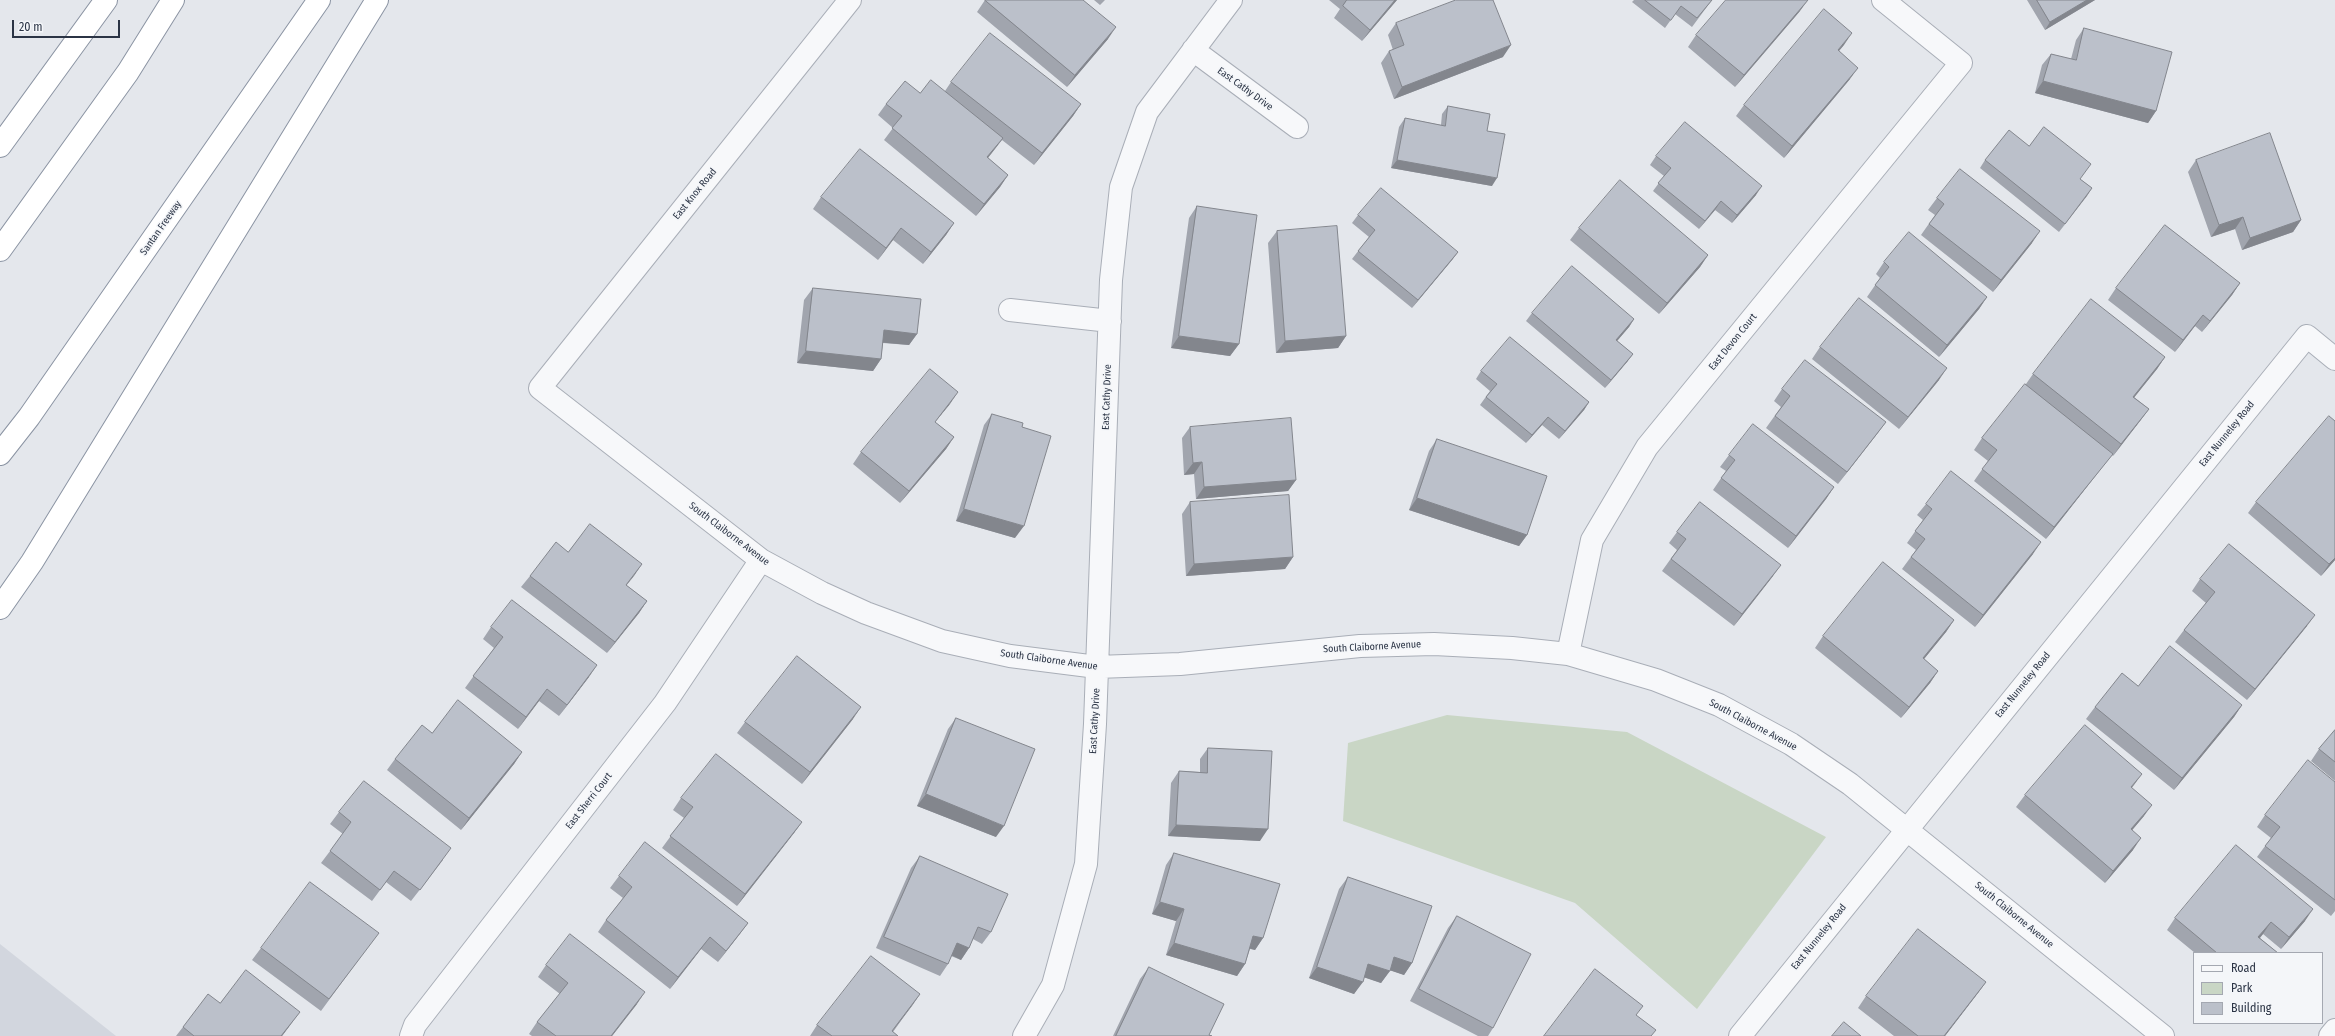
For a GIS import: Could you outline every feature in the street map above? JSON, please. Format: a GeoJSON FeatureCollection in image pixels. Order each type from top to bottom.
{"type":"FeatureCollection","features":[{"type":"Feature","properties":{"kind":"highway"},"geometry":{"type":"LineString","coordinates":[[0,146],[106,0]]}},
{"type":"Feature","properties":{"kind":"highway"},"geometry":{"type":"LineString","coordinates":[[0,250],[128,72],[173,0]]}},
{"type":"Feature","properties":{"kind":"highway","name":"Santan Freeway"},"geometry":{"type":"LineString","coordinates":[[0,454],[29,417],[319,0]]}},
{"type":"Feature","properties":{"kind":"highway"},"geometry":{"type":"LineString","coordinates":[[0,608],[36,555],[377,0]]}},
{"type":"Feature","properties":{"kind":"street","name":"East Knox Road"},"geometry":{"type":"LineString","coordinates":[[540,388],[850,0]]}},
{"type":"Feature","properties":{"kind":"street","name":"East Cathy Drive"},"geometry":{"type":"LineString","coordinates":[[1024,1036],[1053,985],[1086,864],[1097,667],[1111,280],[1121,187],[1148,112],[1231,0]]}},
{"type":"Feature","properties":{"kind":"street","name":"East Devon Court"},"geometry":{"type":"LineString","coordinates":[[1568,654],[1592,540],[1647,447],[1961,62],[1883,0]]}},
{"type":"Feature","properties":{"kind":"street","name":"East Cathy Drive"},"geometry":{"type":"LineString","coordinates":[[1193,50],[1297,127]]}},
{"type":"Feature","properties":{"kind":"street"},"geometry":{"type":"LineString","coordinates":[[1010,310],[1110,322]]}},
{"type":"Feature","properties":{"kind":"street","name":"East Nunneley Road"},"geometry":{"type":"LineString","coordinates":[[1740,1036],[2307,336],[2335,359]]}},
{"type":"Feature","properties":{"kind":"street","name":"South Claiborne Avenue"},"geometry":{"type":"LineString","coordinates":[[540,388],[761,560],[822,593],[866,613],[942,641],[1010,656],[1097,667],[1180,664],[1360,646],[1465,646],[1512,648],[1568,654],[1656,680],[1719,705],[1791,744],[1850,784],[1907,828],[2163,1036]]}},
{"type":"Feature","properties":{"kind":"street","name":"East Sherri Court"},"geometry":{"type":"LineString","coordinates":[[411,1036],[415,1025],[665,703],[761,560]]}},
{"type":"Feature","properties":{"kind":"street"},"geometry":{"type":"LineString","coordinates":[[2330,1036],[2335,1030]]}},
{"type":"Feature","properties":{"kind":"shaded area"},"geometry":{"type":"Polygon","coordinates":[[[0,944],[116,1036],[0,1036],[0,944]]]}},
{"type":"Feature","properties":{"kind":"green space"},"geometry":{"type":"Polygon","coordinates":[[[1447,715],[1627,732],[1826,837],[1697,1009],[1575,903],[1343,821],[1348,743],[1447,715]]]}},
{"type":"Feature","properties":{"kind":"building"},"geometry":{"type":"Polygon","coordinates":[[[985,0],[1083,0],[1116,27],[1075,75],[985,0]]]}},
{"type":"Feature","properties":{"kind":"building"},"geometry":{"type":"Polygon","coordinates":[[[1347,0],[1395,0],[1370,30],[1343,6],[1347,0]]]}},
{"type":"Feature","properties":{"kind":"building"},"geometry":{"type":"Polygon","coordinates":[[[1456,0],[1493,0],[1511,45],[1402,87],[1389,51],[1404,45],[1396,23],[1456,0]]]}},
{"type":"Feature","properties":{"kind":"building"},"geometry":{"type":"Polygon","coordinates":[[[1645,0],[1712,0],[1697,18],[1681,6],[1671,20],[1645,0]]]}},
{"type":"Feature","properties":{"kind":"building"},"geometry":{"type":"Polygon","coordinates":[[[1726,0],[1808,0],[1744,75],[1696,35],[1726,0]]]}},
{"type":"Feature","properties":{"kind":"building"},"geometry":{"type":"Polygon","coordinates":[[[2037,0],[2087,0],[2050,22],[2037,0]]]}},
{"type":"Feature","properties":{"kind":"building"},"geometry":{"type":"Polygon","coordinates":[[[1824,9],[1852,33],[1838,50],[1858,68],[1792,146],[1744,105],[1824,9]]]}},
{"type":"Feature","properties":{"kind":"building"},"geometry":{"type":"Polygon","coordinates":[[[2084,28],[2172,52],[2156,111],[2043,81],[2051,54],[2076,60],[2084,28]]]}},
{"type":"Feature","properties":{"kind":"building"},"geometry":{"type":"Polygon","coordinates":[[[990,33],[1081,104],[1042,153],[951,82],[990,33]]]}},
{"type":"Feature","properties":{"kind":"building"},"geometry":{"type":"Polygon","coordinates":[[[931,80],[1003,138],[987,157],[1008,175],[984,204],[892,128],[902,116],[886,104],[905,81],[920,93],[931,80]]]}},
{"type":"Feature","properties":{"kind":"building"},"geometry":{"type":"Polygon","coordinates":[[[1448,106],[1490,114],[1487,131],[1505,134],[1497,178],[1397,160],[1405,118],[1445,126],[1448,106]]]}},
{"type":"Feature","properties":{"kind":"building"},"geometry":{"type":"Polygon","coordinates":[[[1685,122],[1762,186],[1737,215],[1721,201],[1705,221],[1658,183],[1671,168],[1656,156],[1685,122]]]}},
{"type":"Feature","properties":{"kind":"building"},"geometry":{"type":"Polygon","coordinates":[[[2044,127],[2091,164],[2080,179],[2092,188],[2065,224],[1985,160],[2009,130],[2029,146],[2044,127]]]}},
{"type":"Feature","properties":{"kind":"building"},"geometry":{"type":"Polygon","coordinates":[[[2270,133],[2301,220],[2250,238],[2243,217],[2219,225],[2196,160],[2270,133]]]}},
{"type":"Feature","properties":{"kind":"building"},"geometry":{"type":"Polygon","coordinates":[[[860,149],[954,223],[931,252],[901,228],[886,248],[821,197],[860,149]]]}},
{"type":"Feature","properties":{"kind":"building"},"geometry":{"type":"Polygon","coordinates":[[[1960,169],[2040,231],[2001,280],[1929,224],[1944,204],[1937,198],[1960,169]]]}},
{"type":"Feature","properties":{"kind":"building"},"geometry":{"type":"Polygon","coordinates":[[[1620,180],[1708,255],[1667,303],[1579,228],[1620,180]]]}},
{"type":"Feature","properties":{"kind":"building"},"geometry":{"type":"Polygon","coordinates":[[[1381,188],[1458,252],[1418,300],[1358,251],[1375,230],[1358,215],[1381,188]]]}},
{"type":"Feature","properties":{"kind":"building"},"geometry":{"type":"Polygon","coordinates":[[[1197,206],[1257,215],[1239,344],[1179,336],[1197,206]]]}},
{"type":"Feature","properties":{"kind":"building"},"geometry":{"type":"Polygon","coordinates":[[[2165,225],[2240,283],[2210,321],[2203,315],[2183,340],[2116,288],[2165,225]]]}},
{"type":"Feature","properties":{"kind":"building"},"geometry":{"type":"Polygon","coordinates":[[[1337,226],[1346,336],[1285,341],[1277,231],[1337,226]]]}},
{"type":"Feature","properties":{"kind":"building"},"geometry":{"type":"Polygon","coordinates":[[[1909,232],[1987,297],[1947,345],[1875,285],[1889,267],[1884,262],[1909,232]]]}},
{"type":"Feature","properties":{"kind":"building"},"geometry":{"type":"Polygon","coordinates":[[[1572,266],[1634,319],[1616,340],[1633,354],[1611,380],[1532,313],[1572,266]]]}},
{"type":"Feature","properties":{"kind":"building"},"geometry":{"type":"Polygon","coordinates":[[[813,288],[921,299],[917,334],[884,330],[881,359],[806,351],[813,288]]]}},
{"type":"Feature","properties":{"kind":"building"},"geometry":{"type":"Polygon","coordinates":[[[1859,298],[1947,368],[1908,417],[1820,347],[1859,298]]]}},
{"type":"Feature","properties":{"kind":"building"},"geometry":{"type":"Polygon","coordinates":[[[2091,299],[2165,357],[2133,397],[2149,409],[2121,444],[2033,374],[2091,299]]]}},
{"type":"Feature","properties":{"kind":"building"},"geometry":{"type":"Polygon","coordinates":[[[1510,337],[1589,402],[1565,431],[1548,417],[1532,435],[1486,397],[1497,384],[1481,371],[1510,337]]]}},
{"type":"Feature","properties":{"kind":"building"},"geometry":{"type":"Polygon","coordinates":[[[1805,360],[1886,422],[1847,472],[1775,416],[1790,396],[1782,389],[1805,360]]]}},
{"type":"Feature","properties":{"kind":"building"},"geometry":{"type":"Polygon","coordinates":[[[930,369],[958,392],[935,422],[954,437],[909,491],[861,452],[930,369]]]}},
{"type":"Feature","properties":{"kind":"building"},"geometry":{"type":"Polygon","coordinates":[[[2025,384],[2113,454],[2054,527],[1982,469],[1997,450],[1982,438],[2025,384]]]}},
{"type":"Feature","properties":{"kind":"building"},"geometry":{"type":"Polygon","coordinates":[[[992,414],[1023,423],[1022,427],[1051,436],[1024,526],[964,509],[992,414]]]}},
{"type":"Feature","properties":{"kind":"building"},"geometry":{"type":"Polygon","coordinates":[[[2329,416],[2335,421],[2335,558],[2329,564],[2256,502],[2329,416]]]}},
{"type":"Feature","properties":{"kind":"building"},"geometry":{"type":"Polygon","coordinates":[[[1291,418],[1296,480],[1204,487],[1202,462],[1193,463],[1190,427],[1291,418]]]}},
{"type":"Feature","properties":{"kind":"building"},"geometry":{"type":"Polygon","coordinates":[[[1753,424],[1834,487],[1796,536],[1721,478],[1735,460],[1729,455],[1753,424]]]}},
{"type":"Feature","properties":{"kind":"building"},"geometry":{"type":"Polygon","coordinates":[[[1437,439],[1547,476],[1527,535],[1417,498],[1437,439]]]}},
{"type":"Feature","properties":{"kind":"building"},"geometry":{"type":"Polygon","coordinates":[[[1951,471],[2041,542],[1983,615],[1911,557],[1925,539],[1915,531],[1932,509],[1926,504],[1951,471]]]}},
{"type":"Feature","properties":{"kind":"building"},"geometry":{"type":"Polygon","coordinates":[[[1289,495],[1293,557],[1194,564],[1190,502],[1289,495]]]}},
{"type":"Feature","properties":{"kind":"building"},"geometry":{"type":"Polygon","coordinates":[[[1700,502],[1781,565],[1742,614],[1671,559],[1686,539],[1677,532],[1700,502]]]}},
{"type":"Feature","properties":{"kind":"building"},"geometry":{"type":"Polygon","coordinates":[[[590,524],[642,564],[626,585],[647,601],[615,642],[530,576],[556,542],[568,552],[590,524]]]}},
{"type":"Feature","properties":{"kind":"building"},"geometry":{"type":"Polygon","coordinates":[[[2229,544],[2315,615],[2255,689],[2184,630],[2215,592],[2200,579],[2229,544]]]}},
{"type":"Feature","properties":{"kind":"building"},"geometry":{"type":"Polygon","coordinates":[[[1883,562],[1954,620],[1923,658],[1938,671],[1909,707],[1823,636],[1883,562]]]}},
{"type":"Feature","properties":{"kind":"building"},"geometry":{"type":"Polygon","coordinates":[[[512,600],[597,665],[567,705],[547,689],[526,717],[473,676],[503,637],[491,627],[512,600]]]}},
{"type":"Feature","properties":{"kind":"building"},"geometry":{"type":"Polygon","coordinates":[[[2170,646],[2242,705],[2182,778],[2095,707],[2122,673],[2138,686],[2170,646]]]}},
{"type":"Feature","properties":{"kind":"building"},"geometry":{"type":"Polygon","coordinates":[[[797,656],[861,707],[810,772],[745,722],[797,656]]]}},
{"type":"Feature","properties":{"kind":"building"},"geometry":{"type":"Polygon","coordinates":[[[458,700],[522,752],[469,818],[395,759],[422,725],[432,733],[458,700]]]}},
{"type":"Feature","properties":{"kind":"building"},"geometry":{"type":"Polygon","coordinates":[[[956,718],[1035,749],[1004,826],[926,794],[956,718]]]}},
{"type":"Feature","properties":{"kind":"building"},"geometry":{"type":"Polygon","coordinates":[[[2085,725],[2142,774],[2131,787],[2152,805],[2131,829],[2141,838],[2113,871],[2025,795],[2085,725]]]}},
{"type":"Feature","properties":{"kind":"building"},"geometry":{"type":"Polygon","coordinates":[[[2335,730],[2335,762],[2319,749],[2335,730]]]}},
{"type":"Feature","properties":{"kind":"building"},"geometry":{"type":"Polygon","coordinates":[[[1208,748],[1272,751],[1268,829],[1176,825],[1179,771],[1207,773],[1208,748]]]}},
{"type":"Feature","properties":{"kind":"building"},"geometry":{"type":"Polygon","coordinates":[[[716,754],[802,822],[745,894],[670,836],[693,807],[681,798],[716,754]]]}},
{"type":"Feature","properties":{"kind":"building"},"geometry":{"type":"Polygon","coordinates":[[[2308,760],[2335,782],[2335,900],[2265,846],[2280,827],[2265,815],[2308,760]]]}},
{"type":"Feature","properties":{"kind":"building"},"geometry":{"type":"Polygon","coordinates":[[[364,781],[451,848],[420,890],[394,871],[380,890],[330,851],[351,822],[339,812],[364,781]]]}},
{"type":"Feature","properties":{"kind":"building"},"geometry":{"type":"Polygon","coordinates":[[[645,842],[748,923],[726,951],[710,937],[678,977],[606,920],[632,887],[619,876],[645,842]]]}},
{"type":"Feature","properties":{"kind":"building"},"geometry":{"type":"Polygon","coordinates":[[[2236,845],[2313,909],[2289,937],[2271,922],[2258,937],[2277,952],[2216,952],[2175,918],[2236,845]]]}},
{"type":"Feature","properties":{"kind":"building"},"geometry":{"type":"Polygon","coordinates":[[[1174,853],[1280,884],[1263,938],[1253,936],[1245,964],[1174,943],[1184,909],[1160,902],[1174,853]]]}},
{"type":"Feature","properties":{"kind":"building"},"geometry":{"type":"Polygon","coordinates":[[[920,856],[1008,894],[991,932],[978,927],[969,948],[957,943],[948,964],[884,937],[920,856]]]}},
{"type":"Feature","properties":{"kind":"building"},"geometry":{"type":"Polygon","coordinates":[[[1348,877],[1432,906],[1412,963],[1394,957],[1390,971],[1368,964],[1363,982],[1317,967],[1348,877]]]}},
{"type":"Feature","properties":{"kind":"building"},"geometry":{"type":"Polygon","coordinates":[[[310,882],[379,933],[329,999],[261,948],[310,882]]]}},
{"type":"Feature","properties":{"kind":"building"},"geometry":{"type":"Polygon","coordinates":[[[1457,916],[1531,954],[1493,1028],[1419,989],[1457,916]]]}},
{"type":"Feature","properties":{"kind":"building"},"geometry":{"type":"Polygon","coordinates":[[[1918,929],[1986,982],[1944,1036],[1918,1036],[1866,996],[1918,929]]]}},
{"type":"Feature","properties":{"kind":"building"},"geometry":{"type":"Polygon","coordinates":[[[570,934],[645,992],[611,1036],[556,1036],[537,1022],[568,983],[546,965],[570,934]]]}},
{"type":"Feature","properties":{"kind":"building"},"geometry":{"type":"Polygon","coordinates":[[[871,956],[920,994],[892,1031],[898,1036],[832,1036],[817,1025],[871,956]]]}},
{"type":"Feature","properties":{"kind":"building"},"geometry":{"type":"Polygon","coordinates":[[[1149,967],[1224,1004],[1209,1035],[1212,1036],[1116,1036],[1149,967]]]}},
{"type":"Feature","properties":{"kind":"building"},"geometry":{"type":"Polygon","coordinates":[[[1595,969],[1643,1006],[1636,1015],[1656,1030],[1651,1036],[1544,1036],[1595,969]]]}},
{"type":"Feature","properties":{"kind":"building"},"geometry":{"type":"Polygon","coordinates":[[[246,970],[300,1012],[281,1036],[194,1036],[183,1027],[208,994],[220,1003],[246,970]]]}},
{"type":"Feature","properties":{"kind":"building"},"geometry":{"type":"Polygon","coordinates":[[[1844,1022],[1861,1036],[1832,1036],[1844,1022]]]}}]}
